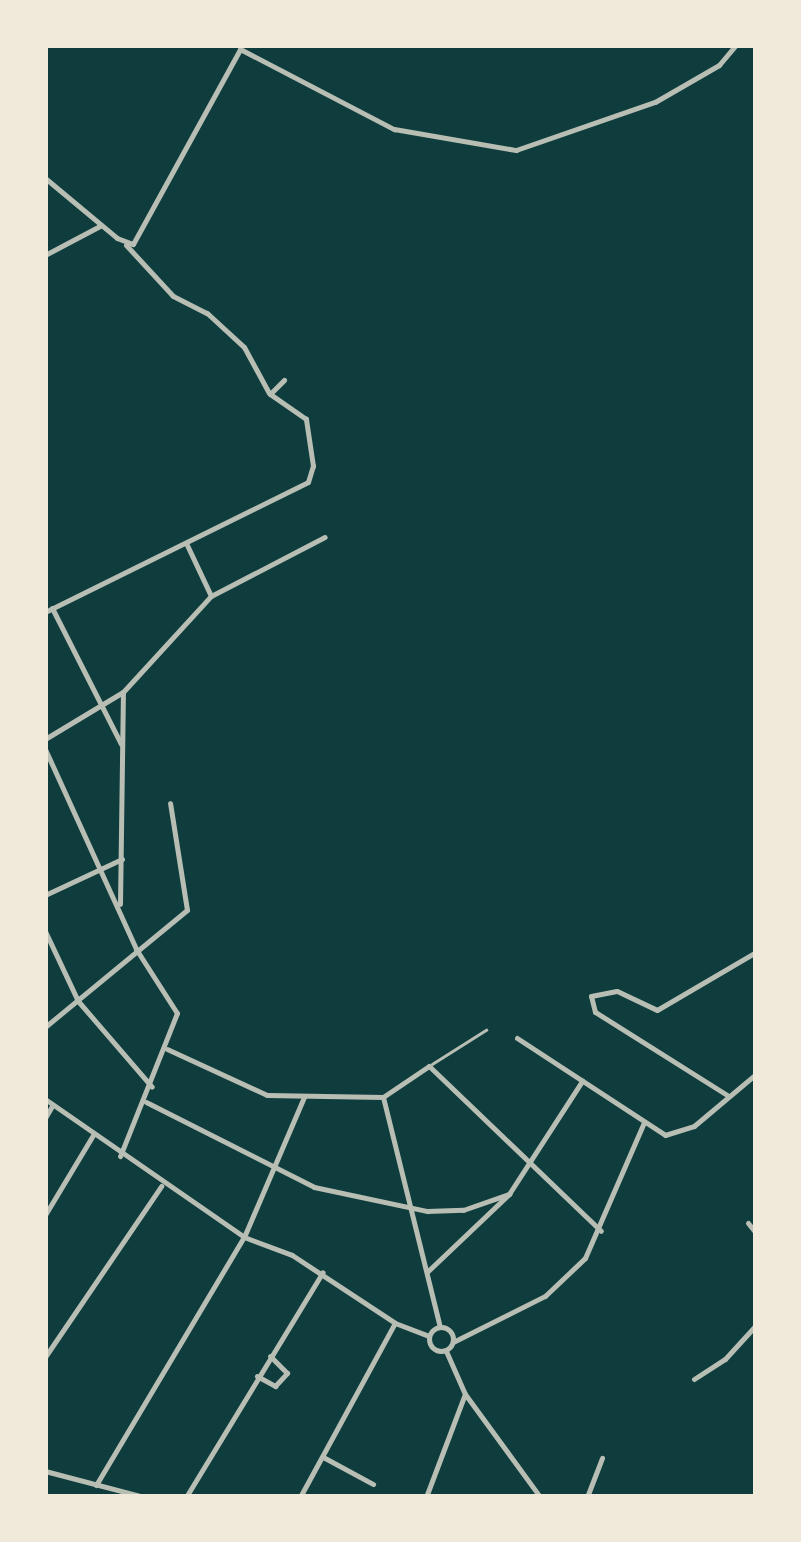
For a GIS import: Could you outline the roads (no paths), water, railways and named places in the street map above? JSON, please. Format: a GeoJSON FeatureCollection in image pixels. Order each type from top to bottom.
{"type":"FeatureCollection","features":[{"type":"Feature","properties":{"kind":"street"},"geometry":{"type":"LineString","coordinates":[[126,244],[140,236],[241,47],[394,129],[504,149],[537,145],[655,102],[719,65],[736,45]]}},
{"type":"Feature","properties":{"kind":"street"},"geometry":{"type":"LineString","coordinates":[[45,178],[126,244],[173,296],[207,313],[238,341],[270,394],[306,419],[313,466],[303,486],[49,610],[122,747]]}},
{"type":"Feature","properties":{"kind":"street"},"geometry":{"type":"LineString","coordinates":[[45,255],[101,226]]}},
{"type":"Feature","properties":{"kind":"street"},"geometry":{"type":"LineString","coordinates":[[270,394],[284,380]]}},
{"type":"Feature","properties":{"kind":"street"},"geometry":{"type":"LineString","coordinates":[[45,739],[123,692],[211,596],[325,537]]}},
{"type":"Feature","properties":{"kind":"street"},"geometry":{"type":"LineString","coordinates":[[186,544],[211,596]]}},
{"type":"Feature","properties":{"kind":"street"},"geometry":{"type":"LineString","coordinates":[[120,907],[123,692]]}},
{"type":"Feature","properties":{"kind":"street"},"geometry":{"type":"LineString","coordinates":[[45,749],[136,949],[177,1013],[152,1087],[120,1156]]}},
{"type":"Feature","properties":{"kind":"street"},"geometry":{"type":"LineString","coordinates":[[45,1028],[187,910],[170,803]]}},
{"type":"Feature","properties":{"kind":"street"},"geometry":{"type":"LineString","coordinates":[[45,895],[122,860]]}},
{"type":"Feature","properties":{"kind":"street"},"geometry":{"type":"LineString","coordinates":[[45,931],[78,1000],[152,1087]]}},
{"type":"Feature","properties":{"kind":"street"},"geometry":{"type":"LineString","coordinates":[[727,1095],[595,1012],[591,996],[608,989],[657,1010],[756,952]]}},
{"type":"Feature","properties":{"kind":"street"},"geometry":{"type":"LineString","coordinates":[[517,1038],[644,1122],[677,1136],[756,1074]]}},
{"type":"Feature","properties":{"kind":"street"},"geometry":{"type":"LineString","coordinates":[[167,1049],[248,1091],[304,1097],[383,1096],[428,1066],[601,1232]]}},
{"type":"Feature","properties":{"kind":"street"},"geometry":{"type":"LineString","coordinates":[[428,1272],[509,1194],[530,1168],[582,1080]]}},
{"type":"Feature","properties":{"kind":"street"},"geometry":{"type":"LineString","coordinates":[[383,1096],[440,1326],[453,1342]]}},
{"type":"Feature","properties":{"kind":"street"},"geometry":{"type":"LineString","coordinates":[[96,1485],[244,1237],[304,1097]]}},
{"type":"Feature","properties":{"kind":"street"},"geometry":{"type":"LineString","coordinates":[[45,1100],[162,1185],[244,1237],[323,1272],[395,1323],[429,1336]]}},
{"type":"Feature","properties":{"kind":"street"},"geometry":{"type":"LineString","coordinates":[[146,1102],[314,1187],[412,1208],[462,1210],[509,1194]]}},
{"type":"Feature","properties":{"kind":"street"},"geometry":{"type":"LineString","coordinates":[[45,1118],[52,1106]]}},
{"type":"Feature","properties":{"kind":"street"},"geometry":{"type":"LineString","coordinates":[[446,1351],[453,1342],[545,1296],[585,1258],[601,1232],[644,1122]]}},
{"type":"Feature","properties":{"kind":"street"},"geometry":{"type":"LineString","coordinates":[[45,1216],[92,1136]]}},
{"type":"Feature","properties":{"kind":"street"},"geometry":{"type":"LineString","coordinates":[[45,1357],[162,1185]]}},
{"type":"Feature","properties":{"kind":"street"},"geometry":{"type":"LineString","coordinates":[[748,1223],[756,1234]]}},
{"type":"Feature","properties":{"kind":"street"},"geometry":{"type":"LineString","coordinates":[[186,1497],[323,1272]]}},
{"type":"Feature","properties":{"kind":"street"},"geometry":{"type":"LineString","coordinates":[[300,1497],[395,1323]]}},
{"type":"Feature","properties":{"kind":"street"},"geometry":{"type":"LineString","coordinates":[[694,1379],[726,1360],[756,1325]]}},
{"type":"Feature","properties":{"kind":"street"},"geometry":{"type":"LineString","coordinates":[[429,1336],[440,1326]]}},
{"type":"Feature","properties":{"kind":"street"},"geometry":{"type":"LineString","coordinates":[[429,1336],[433,1349],[446,1351]]}},
{"type":"Feature","properties":{"kind":"street"},"geometry":{"type":"LineString","coordinates":[[446,1351],[465,1394],[540,1497]]}},
{"type":"Feature","properties":{"kind":"street"},"geometry":{"type":"LineString","coordinates":[[257,1376],[278,1385],[287,1373],[270,1356]]}},
{"type":"Feature","properties":{"kind":"street"},"geometry":{"type":"LineString","coordinates":[[426,1497],[465,1394]]}},
{"type":"Feature","properties":{"kind":"street"},"geometry":{"type":"LineString","coordinates":[[323,1457],[373,1484]]}},
{"type":"Feature","properties":{"kind":"street"},"geometry":{"type":"LineString","coordinates":[[587,1497],[602,1458]]}},
{"type":"Feature","properties":{"kind":"street"},"geometry":{"type":"LineString","coordinates":[[45,1471],[144,1497]]}},
{"type":"Feature","properties":{"kind":"lane"},"geometry":{"type":"LineString","coordinates":[[428,1066],[486,1030]]}}]}
